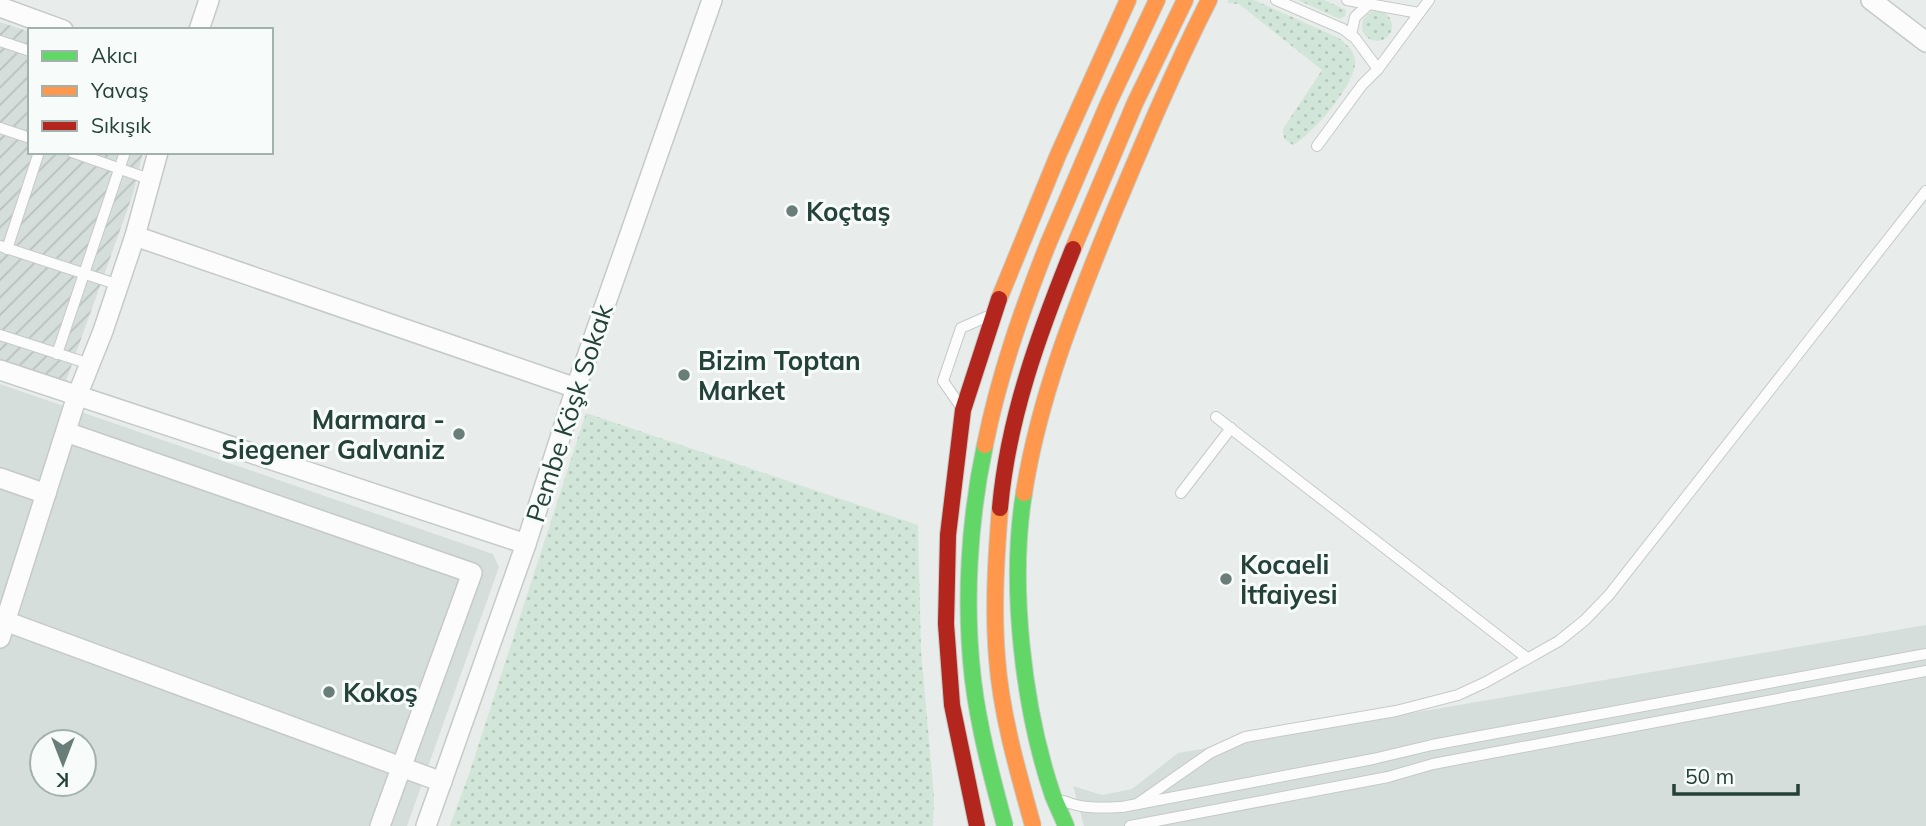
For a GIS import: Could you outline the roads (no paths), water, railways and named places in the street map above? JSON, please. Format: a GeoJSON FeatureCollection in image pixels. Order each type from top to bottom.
{"type":"FeatureCollection","features":[{"type":"Feature","properties":{"kind":"main road"},"geometry":{"type":"LineString","coordinates":[[975,818],[952,705],[946,624],[948,535],[963,410],[993,314],[1058,155],[1128,0]]}},
{"type":"Feature","properties":{"kind":"main road"},"geometry":{"type":"LineString","coordinates":[[1005,826],[986,760],[975,694],[969,632],[970,554],[980,466],[998,382],[1026,297],[1108,104],[1157,0]]}},
{"type":"Feature","properties":{"kind":"main road"},"geometry":{"type":"LineString","coordinates":[[1032,826],[1013,754],[997,661],[993,576],[1002,485],[1019,398],[1046,314],[1135,103],[1185,0]]}},
{"type":"Feature","properties":{"kind":"main road"},"geometry":{"type":"LineString","coordinates":[[1066,826],[1053,795],[1032,714],[1020,634],[1018,551],[1028,462],[1050,375],[1089,272],[1145,138],[1209,0]]}},
{"type":"Feature","properties":{"kind":"main road"},"geometry":{"type":"LineString","coordinates":[[952,705],[971,728],[995,734],[1020,728],[1032,714]]}},
{"type":"Feature","properties":{"kind":"main road"},"geometry":{"type":"LineString","coordinates":[[975,818],[987,794],[1009,787],[1037,788],[1053,795]]}},
{"type":"Feature","properties":{"kind":"street"},"geometry":{"type":"LineString","coordinates":[[200,28],[209,0]]}},
{"type":"Feature","properties":{"kind":"street","name":"Pembe Köşk Sokak"},"geometry":{"type":"LineString","coordinates":[[426,826],[526,544],[576,388],[712,0]]}},
{"type":"Feature","properties":{"kind":"street"},"geometry":{"type":"LineString","coordinates":[[1871,0],[1926,42]]}},
{"type":"Feature","properties":{"kind":"street"},"geometry":{"type":"LineString","coordinates":[[0,7],[57,28]]}},
{"type":"Feature","properties":{"kind":"street"},"geometry":{"type":"LineString","coordinates":[[157,154],[135,236],[77,396],[3,629],[442,782]]}},
{"type":"Feature","properties":{"kind":"street"},"geometry":{"type":"LineString","coordinates":[[135,236],[576,388]]}},
{"type":"Feature","properties":{"kind":"street"},"geometry":{"type":"LineString","coordinates":[[0,370],[526,544]]}},
{"type":"Feature","properties":{"kind":"street"},"geometry":{"type":"LineString","coordinates":[[66,432],[472,573],[380,826]]}},
{"type":"Feature","properties":{"kind":"street"},"geometry":{"type":"LineString","coordinates":[[0,478],[46,494]]}},
{"type":"Feature","properties":{"kind":"lane"},"geometry":{"type":"LineString","coordinates":[[1276,0],[1343,29],[1378,69]]}},
{"type":"Feature","properties":{"kind":"lane"},"geometry":{"type":"LineString","coordinates":[[1347,0],[1419,13]]}},
{"type":"Feature","properties":{"kind":"lane"},"geometry":{"type":"LineString","coordinates":[[1317,146],[1429,0]]}},
{"type":"Feature","properties":{"kind":"lane"},"geometry":{"type":"LineString","coordinates":[[1351,35],[1355,17],[1369,4]]}},
{"type":"Feature","properties":{"kind":"lane"},"geometry":{"type":"LineString","coordinates":[[0,41],[28,50]]}},
{"type":"Feature","properties":{"kind":"lane"},"geometry":{"type":"LineString","coordinates":[[0,128],[28,137]]}},
{"type":"Feature","properties":{"kind":"lane"},"geometry":{"type":"LineString","coordinates":[[1141,178],[1145,138]]}},
{"type":"Feature","properties":{"kind":"lane"},"geometry":{"type":"LineString","coordinates":[[38,154],[3,247],[119,285]]}},
{"type":"Feature","properties":{"kind":"lane"},"geometry":{"type":"LineString","coordinates":[[78,154],[149,179]]}},
{"type":"Feature","properties":{"kind":"lane"},"geometry":{"type":"LineString","coordinates":[[57,354],[124,154]]}},
{"type":"Feature","properties":{"kind":"lane"},"geometry":{"type":"LineString","coordinates":[[1137,804],[1209,753],[1245,737],[1430,703],[1458,695],[1486,682],[1572,631],[1609,595],[1926,191]]}},
{"type":"Feature","properties":{"kind":"lane"},"geometry":{"type":"LineString","coordinates":[[1089,272],[1115,242]]}},
{"type":"Feature","properties":{"kind":"lane"},"geometry":{"type":"LineString","coordinates":[[963,410],[943,380],[961,328],[993,314]]}},
{"type":"Feature","properties":{"kind":"lane"},"geometry":{"type":"LineString","coordinates":[[0,335],[90,364]]}},
{"type":"Feature","properties":{"kind":"lane"},"geometry":{"type":"LineString","coordinates":[[1216,417],[1527,658]]}},
{"type":"Feature","properties":{"kind":"lane"},"geometry":{"type":"LineString","coordinates":[[1181,493],[1231,428]]}},
{"type":"Feature","properties":{"kind":"lane"},"geometry":{"type":"LineString","coordinates":[[1053,795],[1080,807],[1096,809],[1137,804],[1432,745],[1926,654]]}},
{"type":"Feature","properties":{"kind":"lane"},"geometry":{"type":"LineString","coordinates":[[1130,826],[1388,777],[1433,764],[1926,671]]}},
{"type":"Feature","properties":{"kind":"place","name":"Koçtaş"},"geometry":{"type":"Point","coordinates":[792,211]}},
{"type":"Feature","properties":{"kind":"place","name":"Bizim Toptan Market"},"geometry":{"type":"Point","coordinates":[684,375]}},
{"type":"Feature","properties":{"kind":"place","name":"Marmara - Siegener Galvaniz"},"geometry":{"type":"Point","coordinates":[459,434]}},
{"type":"Feature","properties":{"kind":"place","name":"Kocaeli İtfaiyesi"},"geometry":{"type":"Point","coordinates":[1226,579]}},
{"type":"Feature","properties":{"kind":"place","name":"Kokoş"},"geometry":{"type":"Point","coordinates":[329,692]}}]}
